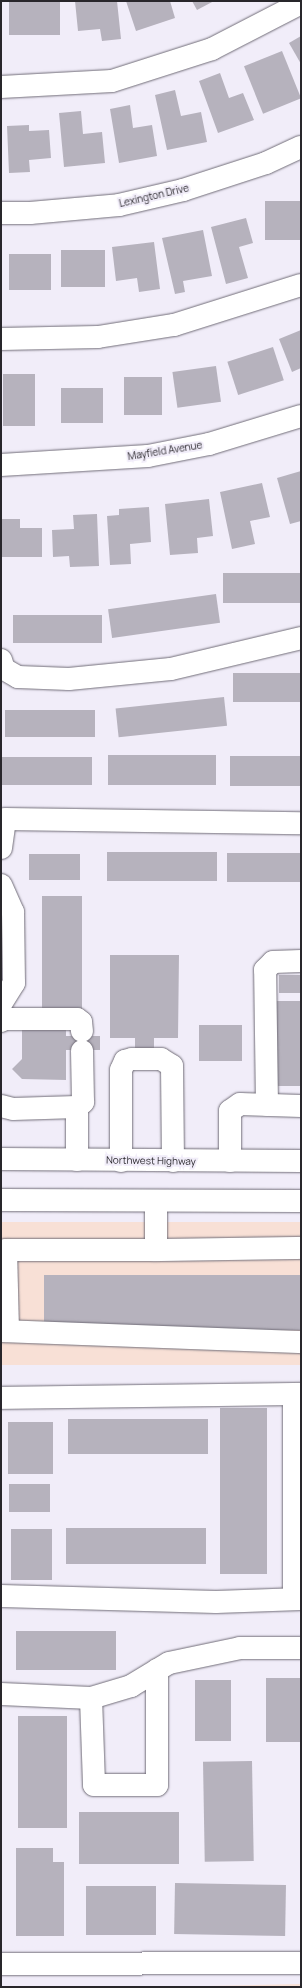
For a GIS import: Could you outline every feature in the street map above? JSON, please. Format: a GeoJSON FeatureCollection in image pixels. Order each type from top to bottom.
{"type":"FeatureCollection","features":[{"type":"Feature","properties":{"kind":"street"},"geometry":{"type":"LineString","coordinates":[[1,87],[112,81],[212,49],[301,3]]}},
{"type":"Feature","properties":{"kind":"street","name":"Lexington Drive"},"geometry":{"type":"LineString","coordinates":[[1,213],[30,213],[119,205],[183,190],[266,163],[301,147]]}},
{"type":"Feature","properties":{"kind":"street"},"geometry":{"type":"LineString","coordinates":[[1,339],[98,337],[174,325],[301,285]]}},
{"type":"Feature","properties":{"kind":"street","name":"Mayfield Avenue"},"geometry":{"type":"LineString","coordinates":[[1,465],[148,456],[209,444],[301,416]]}},
{"type":"Feature","properties":{"kind":"street"},"geometry":{"type":"LineString","coordinates":[[1,660],[4,669],[18,677],[69,679],[171,668],[301,638]]}},
{"type":"Feature","properties":{"kind":"street"},"geometry":{"type":"LineString","coordinates":[[1,848],[5,819],[301,823]]}},
{"type":"Feature","properties":{"kind":"street"},"geometry":{"type":"LineString","coordinates":[[1,885],[13,912],[14,983],[1,1004]]}},
{"type":"Feature","properties":{"kind":"street"},"geometry":{"type":"LineString","coordinates":[[267,1104],[265,970],[274,962],[301,961]]}},
{"type":"Feature","properties":{"kind":"street"},"geometry":{"type":"LineString","coordinates":[[1,1021],[5,1019],[77,1019],[81,1022],[83,1102],[77,1107],[13,1109],[1,1106]]}},
{"type":"Feature","properties":{"kind":"street"},"geometry":{"type":"LineString","coordinates":[[122,1161],[121,1070],[125,1061],[132,1059],[162,1059],[172,1066],[173,1161]]}},
{"type":"Feature","properties":{"kind":"street"},"geometry":{"type":"LineString","coordinates":[[230,1161],[230,1111],[240,1104],[301,1106]]}},
{"type":"Feature","properties":{"kind":"street"},"geometry":{"type":"LineString","coordinates":[[77,1107],[77,1160]]}},
{"type":"Feature","properties":{"kind":"street","name":"Northwest Highway"},"geometry":{"type":"LineString","coordinates":[[1,1159],[301,1161]]}},
{"type":"Feature","properties":{"kind":"street"},"geometry":{"type":"LineString","coordinates":[[1,1200],[301,1201]]}},
{"type":"Feature","properties":{"kind":"street"},"geometry":{"type":"LineString","coordinates":[[156,1201],[156,1250]]}},
{"type":"Feature","properties":{"kind":"street"},"geometry":{"type":"LineString","coordinates":[[301,1248],[6,1250],[5,1331],[301,1342]]}},
{"type":"Feature","properties":{"kind":"street"},"geometry":{"type":"LineString","coordinates":[[1,1398],[298,1394],[298,1599],[216,1602],[1,1596]]}},
{"type":"Feature","properties":{"kind":"street"},"geometry":{"type":"LineString","coordinates":[[1,1694],[91,1698],[131,1686],[169,1663],[240,1648],[301,1648]]}},
{"type":"Feature","properties":{"kind":"street"},"geometry":{"type":"LineString","coordinates":[[91,1698],[94,1785],[157,1785],[157,1670]]}},
{"type":"Feature","properties":{"kind":"street"},"geometry":{"type":"LineString","coordinates":[[1,1964],[301,1963]]}},
{"type":"Feature","properties":{"kind":"shaded area"},"geometry":{"type":"Polygon","coordinates":[[[1,1222],[301,1222],[301,1365],[1,1365],[1,1222]]]}},
{"type":"Feature","properties":{"kind":"shaded area"},"geometry":{"type":"Polygon","coordinates":[[[301,1984],[301,1987],[159,1987],[301,1984]]]}},
{"type":"Feature","properties":{"kind":"building"},"geometry":{"type":"Polygon","coordinates":[[[9,1],[60,1],[60,35],[9,35],[9,1]]]}},
{"type":"Feature","properties":{"kind":"building"},"geometry":{"type":"Polygon","coordinates":[[[75,1],[117,1],[121,39],[102,41],[100,29],[78,31],[75,1]]]}},
{"type":"Feature","properties":{"kind":"building"},"geometry":{"type":"Polygon","coordinates":[[[126,1],[170,1],[175,18],[136,31],[126,1]]]}},
{"type":"Feature","properties":{"kind":"building"},"geometry":{"type":"Polygon","coordinates":[[[192,1],[214,1],[197,10],[192,1]]]}},
{"type":"Feature","properties":{"kind":"building"},"geometry":{"type":"Polygon","coordinates":[[[301,36],[301,64],[289,43],[301,36]]]}},
{"type":"Feature","properties":{"kind":"building"},"geometry":{"type":"Polygon","coordinates":[[[282,51],[301,98],[263,114],[244,66],[282,51]]]}},
{"type":"Feature","properties":{"kind":"building"},"geometry":{"type":"Polygon","coordinates":[[[220,73],[229,98],[243,93],[254,120],[218,133],[199,81],[220,73]]]}},
{"type":"Feature","properties":{"kind":"building"},"geometry":{"type":"Polygon","coordinates":[[[175,90],[181,116],[201,112],[207,142],[167,150],[155,95],[175,90]]]}},
{"type":"Feature","properties":{"kind":"building"},"geometry":{"type":"Polygon","coordinates":[[[130,105],[133,128],[152,125],[157,156],[119,163],[110,109],[130,105]]]}},
{"type":"Feature","properties":{"kind":"building"},"geometry":{"type":"Polygon","coordinates":[[[81,111],[83,134],[102,132],[105,163],[64,167],[59,113],[81,111]]]}},
{"type":"Feature","properties":{"kind":"building"},"geometry":{"type":"Polygon","coordinates":[[[29,125],[29,131],[49,130],[51,158],[29,160],[30,172],[9,173],[7,126],[29,125]]]}},
{"type":"Feature","properties":{"kind":"building"},"geometry":{"type":"Polygon","coordinates":[[[265,201],[301,201],[301,240],[265,240],[265,201]]]}},
{"type":"Feature","properties":{"kind":"building"},"geometry":{"type":"Polygon","coordinates":[[[246,218],[253,243],[239,247],[248,278],[226,284],[211,227],[246,218]]]}},
{"type":"Feature","properties":{"kind":"building"},"geometry":{"type":"Polygon","coordinates":[[[203,230],[212,276],[183,281],[185,292],[175,294],[162,238],[203,230]]]}},
{"type":"Feature","properties":{"kind":"building"},"geometry":{"type":"Polygon","coordinates":[[[154,242],[160,289],[139,292],[137,278],[116,281],[112,247],[154,242]]]}},
{"type":"Feature","properties":{"kind":"building"},"geometry":{"type":"Polygon","coordinates":[[[61,250],[105,250],[105,287],[61,287],[61,250]]]}},
{"type":"Feature","properties":{"kind":"building"},"geometry":{"type":"Polygon","coordinates":[[[9,254],[51,254],[51,290],[9,290],[9,254]]]}},
{"type":"Feature","properties":{"kind":"building"},"geometry":{"type":"Polygon","coordinates":[[[301,330],[301,368],[292,372],[279,339],[301,330]]]}},
{"type":"Feature","properties":{"kind":"building"},"geometry":{"type":"Polygon","coordinates":[[[273,347],[284,380],[238,395],[227,362],[273,347]]]}},
{"type":"Feature","properties":{"kind":"building"},"geometry":{"type":"Polygon","coordinates":[[[216,366],[221,402],[177,408],[172,372],[216,366]]]}},
{"type":"Feature","properties":{"kind":"building"},"geometry":{"type":"Polygon","coordinates":[[[3,374],[35,374],[35,426],[3,426],[3,374]]]}},
{"type":"Feature","properties":{"kind":"building"},"geometry":{"type":"Polygon","coordinates":[[[124,377],[162,377],[162,415],[124,415],[124,377]]]}},
{"type":"Feature","properties":{"kind":"building"},"geometry":{"type":"Polygon","coordinates":[[[61,388],[103,388],[103,423],[61,423],[61,388]]]}},
{"type":"Feature","properties":{"kind":"building"},"geometry":{"type":"Polygon","coordinates":[[[301,471],[301,521],[290,524],[277,478],[301,471]]]}},
{"type":"Feature","properties":{"kind":"building"},"geometry":{"type":"Polygon","coordinates":[[[262,483],[270,517],[250,521],[255,544],[232,549],[220,492],[262,483]]]}},
{"type":"Feature","properties":{"kind":"building"},"geometry":{"type":"Polygon","coordinates":[[[209,499],[213,536],[197,538],[198,553],[170,555],[165,504],[209,499]]]}},
{"type":"Feature","properties":{"kind":"building"},"geometry":{"type":"Polygon","coordinates":[[[149,507],[151,542],[130,544],[131,564],[110,565],[107,516],[119,515],[119,509],[149,507]]]}},
{"type":"Feature","properties":{"kind":"building"},"geometry":{"type":"Polygon","coordinates":[[[97,514],[99,566],[70,567],[69,556],[53,557],[52,530],[74,529],[73,515],[97,514]]]}},
{"type":"Feature","properties":{"kind":"building"},"geometry":{"type":"Polygon","coordinates":[[[1,519],[20,519],[20,528],[42,528],[42,557],[1,557],[1,519]]]}},
{"type":"Feature","properties":{"kind":"building"},"geometry":{"type":"Polygon","coordinates":[[[223,573],[301,573],[301,603],[223,603],[223,573]]]}},
{"type":"Feature","properties":{"kind":"building"},"geometry":{"type":"Polygon","coordinates":[[[216,594],[220,623],[112,638],[108,609],[216,594]]]}},
{"type":"Feature","properties":{"kind":"building"},"geometry":{"type":"Polygon","coordinates":[[[13,615],[102,615],[102,643],[13,643],[13,615]]]}},
{"type":"Feature","properties":{"kind":"building"},"geometry":{"type":"Polygon","coordinates":[[[233,673],[301,673],[301,702],[233,702],[233,673]]]}},
{"type":"Feature","properties":{"kind":"building"},"geometry":{"type":"Polygon","coordinates":[[[224,697],[227,726],[119,737],[116,708],[224,697]]]}},
{"type":"Feature","properties":{"kind":"building"},"geometry":{"type":"Polygon","coordinates":[[[5,710],[95,710],[95,737],[5,737],[5,710]]]}},
{"type":"Feature","properties":{"kind":"building"},"geometry":{"type":"Polygon","coordinates":[[[108,755],[216,755],[216,785],[108,785],[108,755]]]}},
{"type":"Feature","properties":{"kind":"building"},"geometry":{"type":"Polygon","coordinates":[[[230,756],[301,756],[301,786],[230,786],[230,756]]]}},
{"type":"Feature","properties":{"kind":"building"},"geometry":{"type":"Polygon","coordinates":[[[2,757],[92,757],[92,785],[2,785],[2,757]]]}},
{"type":"Feature","properties":{"kind":"building"},"geometry":{"type":"Polygon","coordinates":[[[107,852],[217,852],[217,881],[107,881],[107,852]]]}},
{"type":"Feature","properties":{"kind":"building"},"geometry":{"type":"Polygon","coordinates":[[[227,853],[301,853],[301,882],[227,882],[227,853]]]}},
{"type":"Feature","properties":{"kind":"building"},"geometry":{"type":"Polygon","coordinates":[[[29,854],[80,854],[80,880],[29,880],[29,854]]]}},
{"type":"Feature","properties":{"kind":"building"},"geometry":{"type":"Polygon","coordinates":[[[42,896],[82,896],[82,1013],[42,1013],[42,896]]]}},
{"type":"Feature","properties":{"kind":"building"},"geometry":{"type":"Polygon","coordinates":[[[110,955],[179,955],[178,1038],[154,1038],[154,1050],[135,1050],[135,1038],[110,1038],[110,955]]]}},
{"type":"Feature","properties":{"kind":"building"},"geometry":{"type":"Polygon","coordinates":[[[279,975],[301,975],[301,993],[279,993],[279,975]]]}},
{"type":"Feature","properties":{"kind":"building"},"geometry":{"type":"Polygon","coordinates":[[[272,1001],[301,1001],[301,1086],[272,1086],[272,1001]]]}},
{"type":"Feature","properties":{"kind":"building"},"geometry":{"type":"Polygon","coordinates":[[[199,1025],[242,1025],[242,1061],[199,1061],[199,1025]]]}},
{"type":"Feature","properties":{"kind":"building"},"geometry":{"type":"Polygon","coordinates":[[[22,1029],[66,1029],[66,1036],[100,1036],[100,1050],[66,1050],[66,1080],[22,1079],[12,1069],[22,1059],[22,1029]]]}},
{"type":"Feature","properties":{"kind":"building"},"geometry":{"type":"Polygon","coordinates":[[[44,1275],[301,1275],[301,1330],[44,1330],[44,1275]]]}},
{"type":"Feature","properties":{"kind":"building"},"geometry":{"type":"Polygon","coordinates":[[[220,1408],[267,1408],[267,1574],[220,1574],[220,1408]]]}},
{"type":"Feature","properties":{"kind":"building"},"geometry":{"type":"Polygon","coordinates":[[[68,1419],[208,1419],[208,1454],[68,1454],[68,1419]]]}},
{"type":"Feature","properties":{"kind":"building"},"geometry":{"type":"Polygon","coordinates":[[[8,1422],[53,1422],[53,1474],[8,1474],[8,1422]]]}},
{"type":"Feature","properties":{"kind":"building"},"geometry":{"type":"Polygon","coordinates":[[[9,1484],[50,1484],[50,1512],[9,1512],[9,1484]]]}},
{"type":"Feature","properties":{"kind":"building"},"geometry":{"type":"Polygon","coordinates":[[[66,1528],[206,1528],[206,1564],[66,1564],[66,1528]]]}},
{"type":"Feature","properties":{"kind":"building"},"geometry":{"type":"Polygon","coordinates":[[[11,1529],[52,1529],[52,1580],[11,1580],[11,1529]]]}},
{"type":"Feature","properties":{"kind":"building"},"geometry":{"type":"Polygon","coordinates":[[[16,1631],[116,1631],[116,1670],[16,1670],[16,1631]]]}},
{"type":"Feature","properties":{"kind":"building"},"geometry":{"type":"Polygon","coordinates":[[[266,1678],[301,1678],[301,1742],[266,1742],[266,1678]]]}},
{"type":"Feature","properties":{"kind":"building"},"geometry":{"type":"Polygon","coordinates":[[[195,1680],[231,1680],[231,1741],[195,1741],[195,1680]]]}},
{"type":"Feature","properties":{"kind":"building"},"geometry":{"type":"Polygon","coordinates":[[[18,1716],[67,1716],[67,1828],[18,1828],[18,1716]]]}},
{"type":"Feature","properties":{"kind":"building"},"geometry":{"type":"Polygon","coordinates":[[[252,1761],[254,1861],[205,1862],[203,1762],[252,1761]]]}},
{"type":"Feature","properties":{"kind":"building"},"geometry":{"type":"Polygon","coordinates":[[[79,1812],[179,1812],[179,1864],[79,1864],[79,1812]]]}},
{"type":"Feature","properties":{"kind":"building"},"geometry":{"type":"Polygon","coordinates":[[[16,1848],[53,1848],[53,1862],[64,1862],[64,1936],[16,1936],[16,1848]]]}},
{"type":"Feature","properties":{"kind":"building"},"geometry":{"type":"Polygon","coordinates":[[[175,1883],[286,1885],[285,1936],[174,1934],[175,1883]]]}},
{"type":"Feature","properties":{"kind":"building"},"geometry":{"type":"Polygon","coordinates":[[[86,1886],[156,1886],[156,1935],[86,1935],[86,1886]]]}}]}
